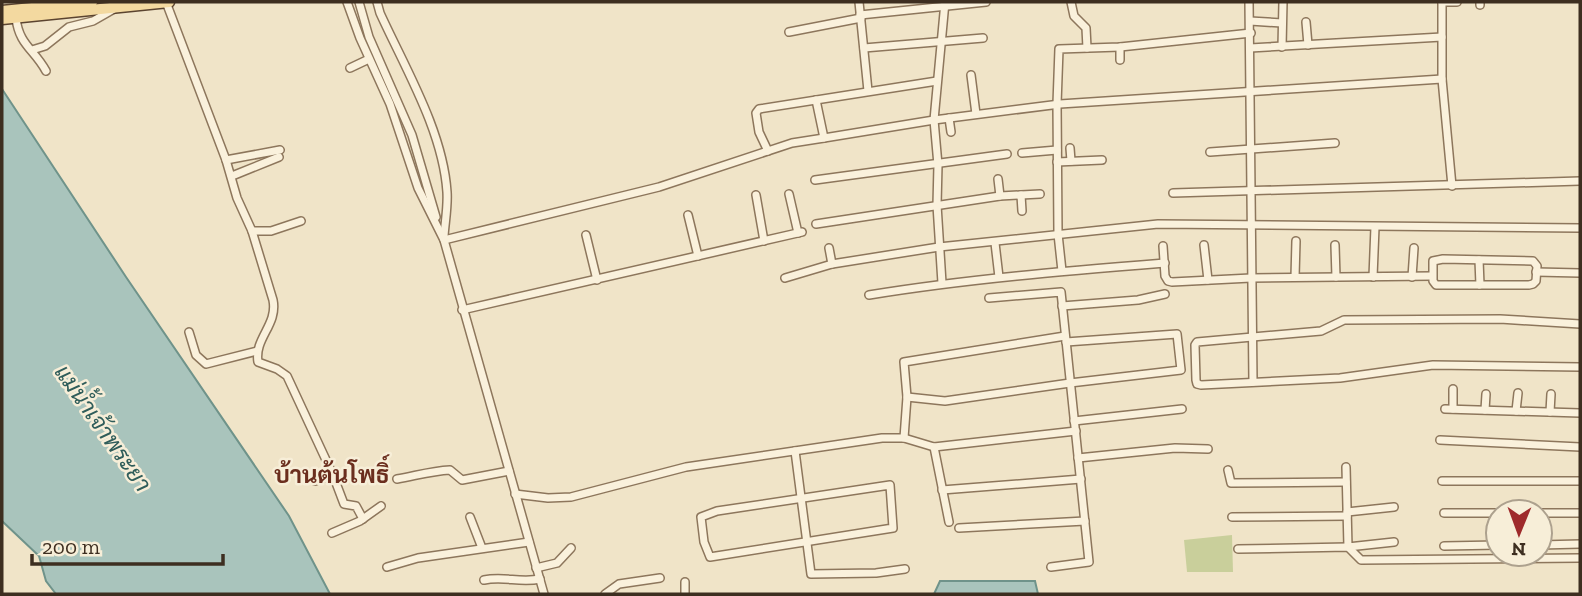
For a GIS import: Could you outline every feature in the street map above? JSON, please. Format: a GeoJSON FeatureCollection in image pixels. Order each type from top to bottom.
{"type":"FeatureCollection","features":[{"type":"Feature","properties":{"kind":"main road"},"geometry":{"type":"LineString","coordinates":[[2,11],[92,2]]}},
{"type":"Feature","properties":{"kind":"main road"},"geometry":{"type":"LineString","coordinates":[[2,19],[167,2]]}},
{"type":"Feature","properties":{"kind":"street"},"geometry":{"type":"LineString","coordinates":[[167,2],[232,176],[237,198],[252,232],[275,311],[257,351],[258,362],[287,376],[344,505],[356,506],[363,519]]}},
{"type":"Feature","properties":{"kind":"street"},"geometry":{"type":"LineString","coordinates":[[347,2],[373,57],[389,78],[412,135],[544,594]]}},
{"type":"Feature","properties":{"kind":"street"},"geometry":{"type":"LineString","coordinates":[[359,2],[381,85],[418,188],[428,211],[437,221]]}},
{"type":"Feature","properties":{"kind":"street"},"geometry":{"type":"LineString","coordinates":[[377,2],[430,125],[447,192],[444,240]]}},
{"type":"Feature","properties":{"kind":"street"},"geometry":{"type":"LineString","coordinates":[[859,2],[868,92]]}},
{"type":"Feature","properties":{"kind":"street"},"geometry":{"type":"LineString","coordinates":[[789,32],[860,16],[946,4],[986,2]]}},
{"type":"Feature","properties":{"kind":"street"},"geometry":{"type":"LineString","coordinates":[[1071,2],[1074,16],[1086,28],[1087,48]]}},
{"type":"Feature","properties":{"kind":"street"},"geometry":{"type":"LineString","coordinates":[[1249,2],[1252,382]]}},
{"type":"Feature","properties":{"kind":"street"},"geometry":{"type":"LineString","coordinates":[[1282,47],[1283,2]]}},
{"type":"Feature","properties":{"kind":"street"},"geometry":{"type":"LineString","coordinates":[[1452,186],[1442,79],[1442,2],[1457,2]]}},
{"type":"Feature","properties":{"kind":"street"},"geometry":{"type":"LineString","coordinates":[[942,283],[934,120],[940,41],[946,4]]}},
{"type":"Feature","properties":{"kind":"street"},"geometry":{"type":"LineString","coordinates":[[32,50],[45,46],[69,27],[93,21],[117,7]]}},
{"type":"Feature","properties":{"kind":"street"},"geometry":{"type":"LineString","coordinates":[[16,18],[20,38],[46,71]]}},
{"type":"Feature","properties":{"kind":"street"},"geometry":{"type":"LineString","coordinates":[[1250,21],[1282,23]]}},
{"type":"Feature","properties":{"kind":"street"},"geometry":{"type":"LineString","coordinates":[[1306,22],[1308,45]]}},
{"type":"Feature","properties":{"kind":"street"},"geometry":{"type":"LineString","coordinates":[[1062,271],[1058,234],[1057,162],[1059,49],[1120,47],[1251,33]]}},
{"type":"Feature","properties":{"kind":"street"},"geometry":{"type":"LineString","coordinates":[[1250,48],[1443,37]]}},
{"type":"Feature","properties":{"kind":"street"},"geometry":{"type":"LineString","coordinates":[[863,48],[982,38]]}},
{"type":"Feature","properties":{"kind":"street"},"geometry":{"type":"LineString","coordinates":[[1120,47],[1120,60]]}},
{"type":"Feature","properties":{"kind":"street"},"geometry":{"type":"LineString","coordinates":[[350,68],[373,57]]}},
{"type":"Feature","properties":{"kind":"street"},"geometry":{"type":"LineString","coordinates":[[971,75],[976,114]]}},
{"type":"Feature","properties":{"kind":"street"},"geometry":{"type":"LineString","coordinates":[[444,240],[659,187],[792,143],[934,120],[1057,104],[1442,79]]}},
{"type":"Feature","properties":{"kind":"street"},"geometry":{"type":"LineString","coordinates":[[768,151],[759,132],[756,110],[937,81]]}},
{"type":"Feature","properties":{"kind":"street"},"geometry":{"type":"LineString","coordinates":[[817,100],[824,138]]}},
{"type":"Feature","properties":{"kind":"street"},"geometry":{"type":"LineString","coordinates":[[949,118],[951,132]]}},
{"type":"Feature","properties":{"kind":"street"},"geometry":{"type":"LineString","coordinates":[[1210,152],[1335,143]]}},
{"type":"Feature","properties":{"kind":"street"},"geometry":{"type":"LineString","coordinates":[[1070,148],[1071,161]]}},
{"type":"Feature","properties":{"kind":"street"},"geometry":{"type":"LineString","coordinates":[[1022,153],[1057,150]]}},
{"type":"Feature","properties":{"kind":"street"},"geometry":{"type":"LineString","coordinates":[[226,160],[279,154],[232,176]]}},
{"type":"Feature","properties":{"kind":"street"},"geometry":{"type":"LineString","coordinates":[[815,180],[1007,154]]}},
{"type":"Feature","properties":{"kind":"street"},"geometry":{"type":"LineString","coordinates":[[1057,162],[1102,160]]}},
{"type":"Feature","properties":{"kind":"street"},"geometry":{"type":"LineString","coordinates":[[998,179],[1000,197]]}},
{"type":"Feature","properties":{"kind":"street"},"geometry":{"type":"LineString","coordinates":[[1173,193],[1580,181]]}},
{"type":"Feature","properties":{"kind":"street"},"geometry":{"type":"LineString","coordinates":[[462,310],[800,232],[789,194]]}},
{"type":"Feature","properties":{"kind":"street"},"geometry":{"type":"LineString","coordinates":[[816,224],[937,205],[1040,194]]}},
{"type":"Feature","properties":{"kind":"street"},"geometry":{"type":"LineString","coordinates":[[756,195],[764,241]]}},
{"type":"Feature","properties":{"kind":"street"},"geometry":{"type":"LineString","coordinates":[[1021,195],[1022,211]]}},
{"type":"Feature","properties":{"kind":"street"},"geometry":{"type":"LineString","coordinates":[[688,215],[698,256]]}},
{"type":"Feature","properties":{"kind":"street"},"geometry":{"type":"LineString","coordinates":[[252,232],[271,231],[301,221]]}},
{"type":"Feature","properties":{"kind":"street"},"geometry":{"type":"LineString","coordinates":[[785,278],[832,264],[939,247],[1158,224],[1580,228]]}},
{"type":"Feature","properties":{"kind":"street"},"geometry":{"type":"LineString","coordinates":[[1373,277],[1375,227]]}},
{"type":"Feature","properties":{"kind":"street"},"geometry":{"type":"LineString","coordinates":[[586,235],[597,280]]}},
{"type":"Feature","properties":{"kind":"street"},"geometry":{"type":"LineString","coordinates":[[1296,241],[1296,277]]}},
{"type":"Feature","properties":{"kind":"street"},"geometry":{"type":"LineString","coordinates":[[995,243],[999,277]]}},
{"type":"Feature","properties":{"kind":"street"},"geometry":{"type":"LineString","coordinates":[[1204,245],[1208,280]]}},
{"type":"Feature","properties":{"kind":"street"},"geometry":{"type":"LineString","coordinates":[[1335,245],[1336,277]]}},
{"type":"Feature","properties":{"kind":"street"},"geometry":{"type":"LineString","coordinates":[[1163,246],[1168,281],[1432,276]]}},
{"type":"Feature","properties":{"kind":"street"},"geometry":{"type":"LineString","coordinates":[[829,248],[832,264]]}},
{"type":"Feature","properties":{"kind":"street"},"geometry":{"type":"LineString","coordinates":[[1412,277],[1414,248]]}},
{"type":"Feature","properties":{"kind":"street"},"geometry":{"type":"LineString","coordinates":[[1436,260],[1532,261],[1536,264],[1536,272],[1533,284],[1436,285],[1432,276],[1432,265],[1436,260]]}},
{"type":"Feature","properties":{"kind":"street"},"geometry":{"type":"LineString","coordinates":[[1479,260],[1480,285]]}},
{"type":"Feature","properties":{"kind":"street"},"geometry":{"type":"LineString","coordinates":[[869,295],[942,283],[1165,263]]}},
{"type":"Feature","properties":{"kind":"street"},"geometry":{"type":"LineString","coordinates":[[1536,272],[1580,273]]}},
{"type":"Feature","properties":{"kind":"street"},"geometry":{"type":"LineString","coordinates":[[989,298],[1061,292],[1089,562],[1051,567]]}},
{"type":"Feature","properties":{"kind":"street"},"geometry":{"type":"LineString","coordinates":[[1062,306],[1138,300],[1165,294]]}},
{"type":"Feature","properties":{"kind":"street"},"geometry":{"type":"LineString","coordinates":[[1580,324],[1500,319],[1344,320],[1321,331],[1198,342],[1195,345],[1197,384],[1363,375],[1433,365],[1580,366]]}},
{"type":"Feature","properties":{"kind":"street"},"geometry":{"type":"LineString","coordinates":[[189,332],[196,355],[205,364],[257,351]]}},
{"type":"Feature","properties":{"kind":"street"},"geometry":{"type":"LineString","coordinates":[[904,438],[904,362],[1066,339],[1177,334],[1181,370],[945,401],[906,397]]}},
{"type":"Feature","properties":{"kind":"street"},"geometry":{"type":"LineString","coordinates":[[1453,389],[1449,409],[1580,413]]}},
{"type":"Feature","properties":{"kind":"street"},"geometry":{"type":"LineString","coordinates":[[1516,411],[1518,393]]}},
{"type":"Feature","properties":{"kind":"street"},"geometry":{"type":"LineString","coordinates":[[1485,410],[1486,394]]}},
{"type":"Feature","properties":{"kind":"street"},"geometry":{"type":"LineString","coordinates":[[1550,412],[1551,394]]}},
{"type":"Feature","properties":{"kind":"street"},"geometry":{"type":"LineString","coordinates":[[1074,421],[1182,409]]}},
{"type":"Feature","properties":{"kind":"street"},"geometry":{"type":"LineString","coordinates":[[515,494],[571,498],[686,467],[882,438],[904,438],[934,447],[1076,431]]}},
{"type":"Feature","properties":{"kind":"street"},"geometry":{"type":"LineString","coordinates":[[1440,440],[1580,447]]}},
{"type":"Feature","properties":{"kind":"street"},"geometry":{"type":"LineString","coordinates":[[934,447],[949,522]]}},
{"type":"Feature","properties":{"kind":"street"},"geometry":{"type":"LineString","coordinates":[[1078,458],[1175,448],[1208,449]]}},
{"type":"Feature","properties":{"kind":"street"},"geometry":{"type":"LineString","coordinates":[[795,451],[811,575],[876,573],[905,569]]}},
{"type":"Feature","properties":{"kind":"street"},"geometry":{"type":"LineString","coordinates":[[1346,467],[1348,547],[1361,560],[1580,558]]}},
{"type":"Feature","properties":{"kind":"street"},"geometry":{"type":"LineString","coordinates":[[1228,470],[1231,483],[1346,482]]}},
{"type":"Feature","properties":{"kind":"street"},"geometry":{"type":"LineString","coordinates":[[397,479],[453,471],[462,480],[509,471]]}},
{"type":"Feature","properties":{"kind":"street"},"geometry":{"type":"LineString","coordinates":[[315,481],[333,475]]}},
{"type":"Feature","properties":{"kind":"street"},"geometry":{"type":"LineString","coordinates":[[943,490],[1081,479]]}},
{"type":"Feature","properties":{"kind":"street"},"geometry":{"type":"LineString","coordinates":[[1442,481],[1580,481]]}},
{"type":"Feature","properties":{"kind":"street"},"geometry":{"type":"LineString","coordinates":[[890,485],[893,528],[807,541],[710,557],[704,542],[701,517],[717,511],[890,485]]}},
{"type":"Feature","properties":{"kind":"street"},"geometry":{"type":"LineString","coordinates":[[332,533],[363,519],[381,506]]}},
{"type":"Feature","properties":{"kind":"street"},"geometry":{"type":"LineString","coordinates":[[1232,517],[1347,514],[1394,508]]}},
{"type":"Feature","properties":{"kind":"street"},"geometry":{"type":"LineString","coordinates":[[1444,513],[1484,513]]}},
{"type":"Feature","properties":{"kind":"street"},"geometry":{"type":"LineString","coordinates":[[1554,513],[1580,513]]}},
{"type":"Feature","properties":{"kind":"street"},"geometry":{"type":"LineString","coordinates":[[470,517],[482,548]]}},
{"type":"Feature","properties":{"kind":"street"},"geometry":{"type":"LineString","coordinates":[[960,528],[1085,521]]}},
{"type":"Feature","properties":{"kind":"street"},"geometry":{"type":"LineString","coordinates":[[387,567],[418,558],[529,542]]}},
{"type":"Feature","properties":{"kind":"street"},"geometry":{"type":"LineString","coordinates":[[1238,549],[1348,547],[1394,542]]}},
{"type":"Feature","properties":{"kind":"street"},"geometry":{"type":"LineString","coordinates":[[1554,545],[1580,544]]}},
{"type":"Feature","properties":{"kind":"street"},"geometry":{"type":"LineString","coordinates":[[1444,546],[1484,545]]}},
{"type":"Feature","properties":{"kind":"street"},"geometry":{"type":"LineString","coordinates":[[536,568],[557,563],[571,548]]}},
{"type":"Feature","properties":{"kind":"street"},"geometry":{"type":"LineString","coordinates":[[484,580],[500,576],[516,581],[540,579]]}},
{"type":"Feature","properties":{"kind":"street"},"geometry":{"type":"LineString","coordinates":[[605,594],[619,584],[660,578]]}},
{"type":"Feature","properties":{"kind":"street"},"geometry":{"type":"LineString","coordinates":[[685,582],[685,594]]}},
{"type":"Feature","properties":{"kind":"green space"},"geometry":{"type":"Polygon","coordinates":[[[1232,535],[1233,572],[1187,572],[1184,540],[1232,535]]]}},
{"type":"Feature","properties":{"kind":"water","name":"แม่น้ำเจ้าพระยา"},"geometry":{"type":"Polygon","coordinates":[[[2,89],[289,516],[330,594],[56,594],[46,581],[39,556],[2,521],[2,89]]]}},
{"type":"Feature","properties":{"kind":"water"},"geometry":{"type":"Polygon","coordinates":[[[940,581],[1035,581],[1038,594],[934,594],[940,581]]]}},
{"type":"Feature","properties":{"kind":"district","name":"บ้านต้นโพธิ์"},"geometry":{"type":"Point","coordinates":[332,475]}}]}
